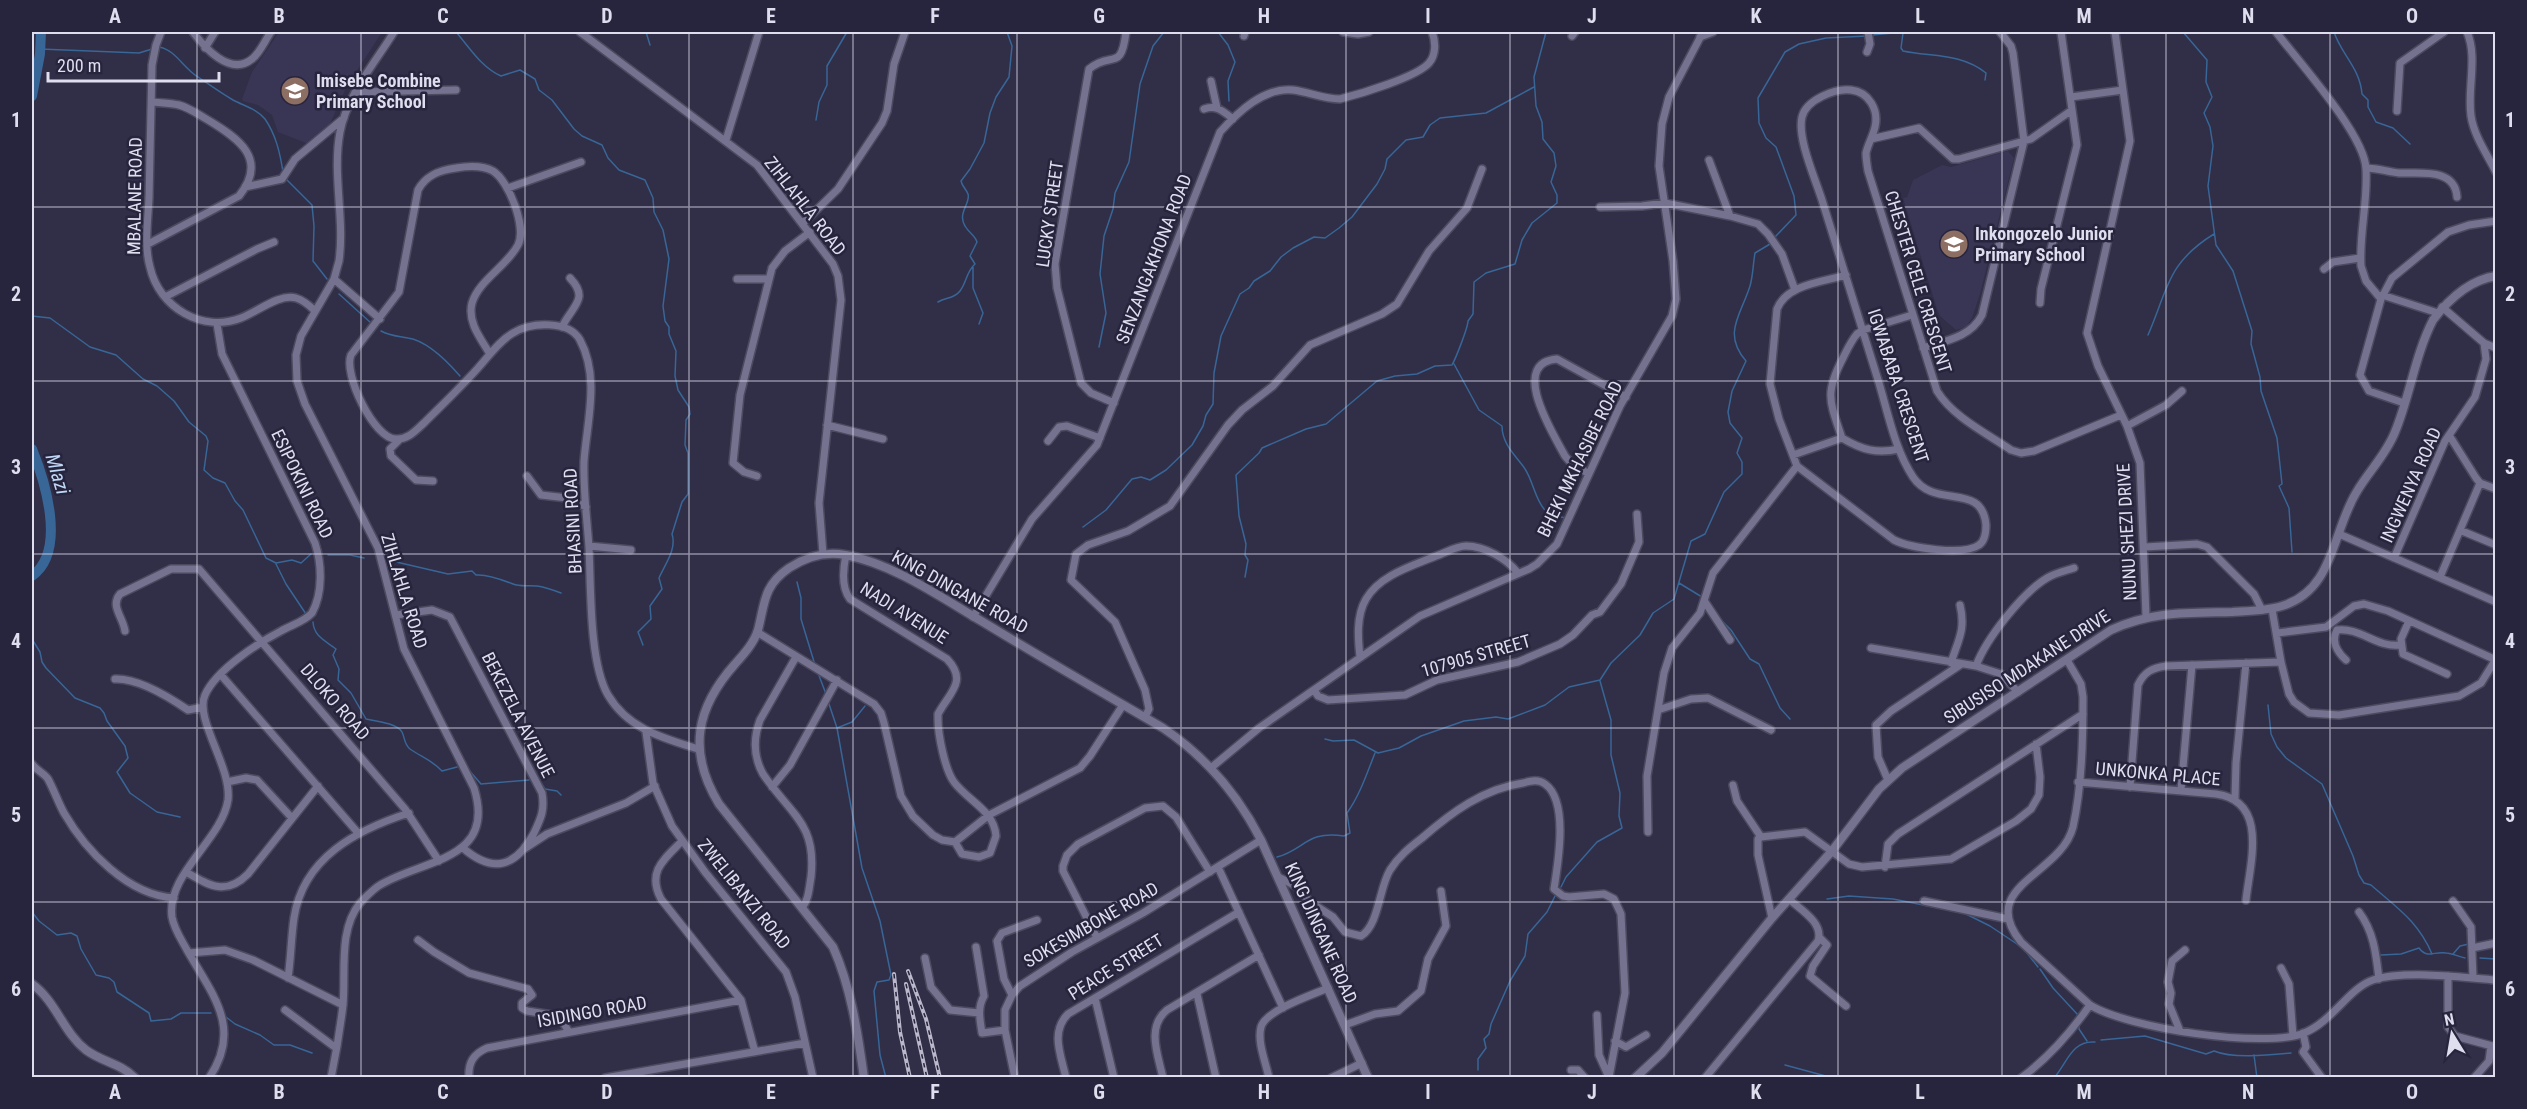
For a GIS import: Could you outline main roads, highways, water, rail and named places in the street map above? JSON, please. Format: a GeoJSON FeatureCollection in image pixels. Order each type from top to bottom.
{"type":"FeatureCollection","features":[{"type":"Feature","properties":{"kind":"waterway","name":"Mlazi"},"geometry":{"type":"LineString","coordinates":[[32,96],[40,54],[41,32]]}},
{"type":"Feature","properties":{"kind":"waterway"},"geometry":{"type":"LineString","coordinates":[[456,32],[477,57],[494,72],[501,76],[520,70],[535,79],[539,90],[552,100],[574,129],[582,136],[602,145],[608,158],[619,170],[645,180],[653,198],[654,212],[663,230],[669,259],[663,306],[665,321],[676,351],[675,376],[678,390],[689,407],[690,414],[686,420],[685,445],[688,453],[688,494],[682,502],[672,534],[672,551],[659,578],[662,589],[650,606],[651,619],[638,632],[643,645]]}},
{"type":"Feature","properties":{"kind":"waterway"},"geometry":{"type":"LineString","coordinates":[[646,32],[650,45]]}},
{"type":"Feature","properties":{"kind":"waterway"},"geometry":{"type":"LineString","coordinates":[[816,120],[819,102],[827,85],[827,66],[847,32]]}},
{"type":"Feature","properties":{"kind":"waterway"},"geometry":{"type":"LineString","coordinates":[[938,302],[958,294],[975,264],[970,256],[977,242],[963,221],[968,194],[961,181],[984,143],[996,97],[1009,77],[1012,46],[1007,32]]}},
{"type":"Feature","properties":{"kind":"waterway"},"geometry":{"type":"LineString","coordinates":[[1099,347],[1106,313],[1100,274],[1104,236],[1113,209],[1115,193],[1129,162],[1140,84],[1153,46],[1164,32]]}},
{"type":"Feature","properties":{"kind":"waterway"},"geometry":{"type":"LineString","coordinates":[[1218,32],[1228,45],[1235,62],[1228,81],[1229,101]]}},
{"type":"Feature","properties":{"kind":"waterway"},"geometry":{"type":"LineString","coordinates":[[1245,577],[1248,560],[1245,555],[1246,544],[1239,516],[1236,475],[1262,448],[1306,429],[1326,424],[1377,381],[1395,376],[1417,374],[1435,366],[1452,365],[1462,343],[1468,321],[1473,314],[1474,282],[1486,273],[1515,264],[1522,240],[1532,223],[1557,203],[1557,195],[1551,182],[1556,166],[1554,153],[1543,139],[1542,122],[1536,106],[1534,77],[1546,32]]}},
{"type":"Feature","properties":{"kind":"waterway"},"geometry":{"type":"LineString","coordinates":[[1872,35],[1904,32]]}},
{"type":"Feature","properties":{"kind":"waterway"},"geometry":{"type":"LineString","coordinates":[[2183,32],[2207,60],[2206,82],[2212,97],[2204,113],[2210,127],[2213,146],[2208,186],[2216,245],[2233,271],[2252,331],[2251,344],[2260,377],[2261,391],[2277,438],[2282,484],[2279,486],[2289,508],[2292,552]]}},
{"type":"Feature","properties":{"kind":"waterway"},"geometry":{"type":"LineString","coordinates":[[2334,32],[2358,76],[2362,94],[2368,100],[2368,107],[2376,122],[2393,128],[2410,144]]}},
{"type":"Feature","properties":{"kind":"waterway"},"geometry":{"type":"LineString","coordinates":[[1903,33],[1901,48],[1903,51],[1967,62],[1986,73],[1985,80]]}},
{"type":"Feature","properties":{"kind":"waterway"},"geometry":{"type":"LineString","coordinates":[[1775,237],[1796,215],[1794,196],[1776,147],[1766,138],[1759,123],[1758,98],[1785,52],[1799,44],[1826,38],[1867,36]]}},
{"type":"Feature","properties":{"kind":"waterway"},"geometry":{"type":"LineString","coordinates":[[159,47],[175,55],[193,73],[220,92],[254,110],[265,119],[275,138],[283,172]]}},
{"type":"Feature","properties":{"kind":"waterway"},"geometry":{"type":"LineString","coordinates":[[40,49],[139,53],[152,49]]}},
{"type":"Feature","properties":{"kind":"waterway"},"geometry":{"type":"LineString","coordinates":[[1083,527],[1106,510],[1132,479],[1141,477],[1150,480],[1166,470],[1192,445],[1213,404],[1214,373],[1221,336],[1240,294],[1270,271],[1281,257],[1293,248],[1314,237],[1325,238],[1352,217],[1377,184],[1385,169],[1387,159],[1406,140],[1423,137],[1430,125],[1440,118],[1486,113],[1534,87]]}},
{"type":"Feature","properties":{"kind":"waterway"},"geometry":{"type":"LineString","coordinates":[[286,179],[312,205],[313,261],[327,279]]}},
{"type":"Feature","properties":{"kind":"waterway"},"geometry":{"type":"LineString","coordinates":[[2148,335],[2165,290],[2178,267],[2198,245],[2214,234]]}},
{"type":"Feature","properties":{"kind":"waterway"},"geometry":{"type":"LineString","coordinates":[[1325,739],[1354,740],[1378,753],[1399,748],[1421,736],[1464,721],[1496,717],[1508,719],[1545,705],[1569,687],[1600,680],[1611,663],[1640,635],[1653,613],[1674,599],[1691,541],[1705,534],[1724,492],[1742,474],[1742,462],[1737,453],[1742,438],[1730,423],[1728,412],[1732,391],[1746,361],[1735,342],[1734,333],[1738,315],[1750,286],[1755,253],[1770,244]]}},
{"type":"Feature","properties":{"kind":"waterway"},"geometry":{"type":"LineString","coordinates":[[973,267],[973,288],[983,313],[979,324]]}},
{"type":"Feature","properties":{"kind":"waterway"},"geometry":{"type":"LineString","coordinates":[[339,294],[371,323]]}},
{"type":"Feature","properties":{"kind":"waterway"},"geometry":{"type":"LineString","coordinates":[[32,316],[50,318],[90,347],[116,355],[143,379],[157,386],[174,401],[189,422],[206,436],[208,441],[204,470],[213,478],[225,483],[243,510],[266,558],[276,563],[292,560],[301,563],[311,554]]}},
{"type":"Feature","properties":{"kind":"waterway"},"geometry":{"type":"LineString","coordinates":[[381,331],[423,343],[443,358],[460,376]]}},
{"type":"Feature","properties":{"kind":"waterway"},"geometry":{"type":"LineString","coordinates":[[1454,364],[1479,410],[1502,426],[1506,443],[1526,471],[1544,509],[1551,514],[1565,518]]}},
{"type":"Feature","properties":{"kind":"waterway","name":"Mlazi"},"geometry":{"type":"LineString","coordinates":[[32,449],[47,497],[51,533],[49,550],[43,565],[32,576]]}},
{"type":"Feature","properties":{"kind":"waterway"},"geometry":{"type":"LineString","coordinates":[[328,555],[350,555],[364,558]]}},
{"type":"Feature","properties":{"kind":"waterway"},"geometry":{"type":"LineString","coordinates":[[392,561],[448,574],[472,571],[476,575],[490,576],[516,585],[540,586],[561,593]]}},
{"type":"Feature","properties":{"kind":"waterway"},"geometry":{"type":"LineString","coordinates":[[276,564],[306,614]]}},
{"type":"Feature","properties":{"kind":"waterway"},"geometry":{"type":"LineString","coordinates":[[797,582],[801,598],[801,619],[815,665]]}},
{"type":"Feature","properties":{"kind":"waterway"},"geometry":{"type":"LineString","coordinates":[[1679,583],[1702,597]]}},
{"type":"Feature","properties":{"kind":"waterway"},"geometry":{"type":"LineString","coordinates":[[1722,621],[1731,630],[1750,659],[1759,664],[1780,708],[1790,719]]}},
{"type":"Feature","properties":{"kind":"waterway"},"geometry":{"type":"LineString","coordinates":[[313,622],[318,635],[336,649],[333,655],[339,669],[338,680],[351,693],[366,719],[396,726],[402,732],[410,749],[442,771],[457,767]]}},
{"type":"Feature","properties":{"kind":"waterway"},"geometry":{"type":"LineString","coordinates":[[32,639],[46,668],[75,698],[100,708],[104,713],[125,746],[128,758],[117,772],[130,793],[157,812],[180,817]]}},
{"type":"Feature","properties":{"kind":"waterway"},"geometry":{"type":"LineString","coordinates":[[818,673],[826,694]]}},
{"type":"Feature","properties":{"kind":"waterway"},"geometry":{"type":"LineString","coordinates":[[1561,887],[1566,877],[1597,842],[1622,828],[1619,816],[1620,793],[1611,755],[1611,720],[1600,681]]}},
{"type":"Feature","properties":{"kind":"waterway"},"geometry":{"type":"LineString","coordinates":[[828,701],[837,728],[862,868],[880,921],[891,975],[889,980],[877,982],[874,991],[880,1055],[886,1078]]}},
{"type":"Feature","properties":{"kind":"waterway"},"geometry":{"type":"LineString","coordinates":[[2268,705],[2271,734],[2277,747],[2286,758],[2322,784],[2364,883],[2371,885],[2406,916],[2420,933],[2432,954]]}},
{"type":"Feature","properties":{"kind":"waterway"},"geometry":{"type":"LineString","coordinates":[[837,728],[852,722],[865,706]]}},
{"type":"Feature","properties":{"kind":"waterway"},"geometry":{"type":"LineString","coordinates":[[1277,857],[1314,838],[1344,836],[1350,833],[1347,813],[1375,753]]}},
{"type":"Feature","properties":{"kind":"waterway"},"geometry":{"type":"LineString","coordinates":[[468,769],[481,784],[529,780]]}},
{"type":"Feature","properties":{"kind":"waterway"},"geometry":{"type":"LineString","coordinates":[[539,780],[545,789],[557,791],[561,795]]}},
{"type":"Feature","properties":{"kind":"waterway"},"geometry":{"type":"LineString","coordinates":[[1478,1070],[1478,1059],[1486,1048],[1484,1039],[1489,1034],[1491,1024],[1510,981],[1525,956],[1528,934],[1547,912],[1555,896]]}},
{"type":"Feature","properties":{"kind":"waterway"},"geometry":{"type":"LineString","coordinates":[[1827,899],[1849,896],[1893,899],[1964,913],[1990,926],[2023,948],[2038,967]]}},
{"type":"Feature","properties":{"kind":"waterway"},"geometry":{"type":"LineString","coordinates":[[32,912],[39,921],[57,935],[71,933],[77,936],[81,949],[96,975],[109,978],[114,982],[117,992],[149,1013],[151,1021],[171,1019],[181,1013],[211,1013]]}},
{"type":"Feature","properties":{"kind":"waterway"},"geometry":{"type":"LineString","coordinates":[[2453,954],[2460,946],[2469,944]]}},
{"type":"Feature","properties":{"kind":"waterway"},"geometry":{"type":"LineString","coordinates":[[2381,955],[2401,954],[2419,948],[2428,954],[2448,953],[2465,958]]}},
{"type":"Feature","properties":{"kind":"waterway"},"geometry":{"type":"LineString","coordinates":[[2480,958],[2496,959]]}},
{"type":"Feature","properties":{"kind":"waterway"},"geometry":{"type":"LineString","coordinates":[[2040,969],[2053,988],[2078,1015]]}},
{"type":"Feature","properties":{"kind":"waterway"},"geometry":{"type":"LineString","coordinates":[[226,1017],[274,1045],[290,1045],[312,1053]]}},
{"type":"Feature","properties":{"kind":"waterway"},"geometry":{"type":"LineString","coordinates":[[2079,1024],[2079,1029],[2087,1041]]}},
{"type":"Feature","properties":{"kind":"waterway"},"geometry":{"type":"LineString","coordinates":[[2101,1040],[2145,1036],[2206,1054],[2214,1051],[2241,1056],[2291,1053]]}},
{"type":"Feature","properties":{"kind":"waterway"},"geometry":{"type":"LineString","coordinates":[[2054,1078],[2075,1049],[2087,1042],[2095,1042]]}},
{"type":"Feature","properties":{"kind":"waterway"},"geometry":{"type":"LineString","coordinates":[[2254,1055],[2257,1078]]}},
{"type":"Feature","properties":{"kind":"waterway"},"geometry":{"type":"LineString","coordinates":[[1785,1065],[1833,1078]]}},
{"type":"Feature","properties":{"kind":"railway"},"geometry":{"type":"LineString","coordinates":[[908,971],[926,1019],[940,1078]]}},
{"type":"Feature","properties":{"kind":"railway"},"geometry":{"type":"LineString","coordinates":[[894,974],[900,1032],[910,1078]]}},
{"type":"Feature","properties":{"kind":"railway"},"geometry":{"type":"LineString","coordinates":[[906,984],[927,1078]]}},
{"type":"Feature","properties":{"kind":"place","name":"Imisebe Combine Primary School"},"geometry":{"type":"Point","coordinates":[295,91]}},
{"type":"Feature","properties":{"kind":"place","name":"Inkongozelo Junior Primary School"},"geometry":{"type":"Point","coordinates":[1954,244]}}]}
